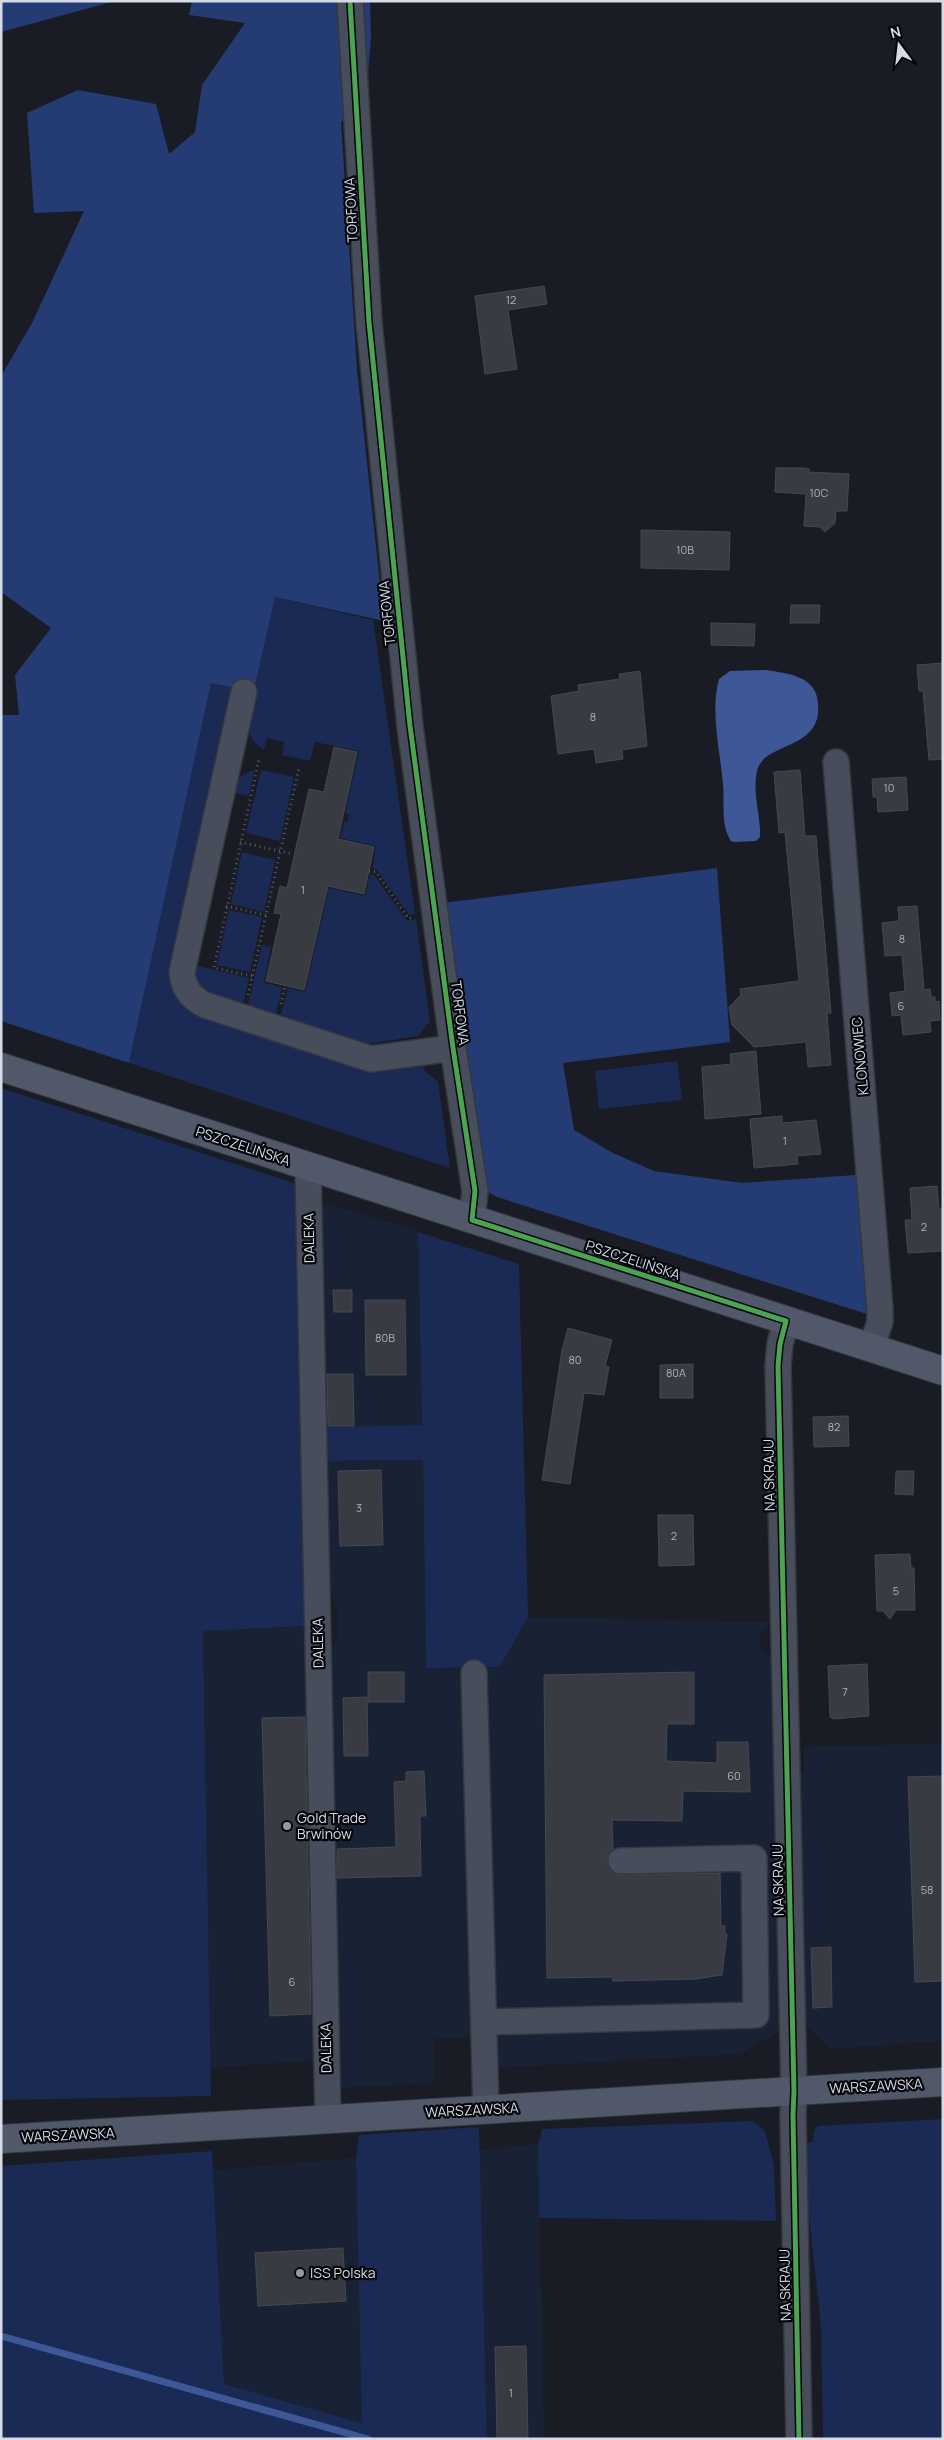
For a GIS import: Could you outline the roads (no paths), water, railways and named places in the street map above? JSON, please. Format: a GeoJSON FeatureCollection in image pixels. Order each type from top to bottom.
{"type":"FeatureCollection","features":[{"type":"Feature","properties":{"kind":"main road","name":"PSZCZELIŃSKA"},"geometry":{"type":"LineString","coordinates":[[1,1067],[943,1371]]}},
{"type":"Feature","properties":{"kind":"main road","name":"WARSZAWSKA"},"geometry":{"type":"LineString","coordinates":[[1,2139],[943,2082]]}},
{"type":"Feature","properties":{"kind":"street","name":"TORFOWA"},"geometry":{"type":"LineString","coordinates":[[350,1],[369,322],[410,726],[453,1048],[475,1191],[472,1220]]}},
{"type":"Feature","properties":{"kind":"street"},"geometry":{"type":"LineString","coordinates":[[244,692],[182,972],[185,988],[196,1001],[371,1059],[453,1048]]}},
{"type":"Feature","properties":{"kind":"street","name":"KLONOWIEC"},"geometry":{"type":"LineString","coordinates":[[836,762],[880,1309],[880,1322],[871,1348]]}},
{"type":"Feature","properties":{"kind":"street","name":"DALEKA"},"geometry":{"type":"LineString","coordinates":[[308,1167],[328,2119]]}},
{"type":"Feature","properties":{"kind":"street","name":"NA SKRAJU"},"geometry":{"type":"LineString","coordinates":[[786,1321],[780,1344],[778,1366],[794,2091],[799,2439]]}},
{"type":"Feature","properties":{"kind":"street"},"geometry":{"type":"LineString","coordinates":[[474,1673],[486,2110]]}},
{"type":"Feature","properties":{"kind":"street"},"geometry":{"type":"LineString","coordinates":[[484,2022],[756,2015],[754,1858],[621,1861]]}},
{"type":"Feature","properties":{"kind":"waterway"},"geometry":{"type":"LineString","coordinates":[[1,2336],[368,2439]]}},
{"type":"Feature","properties":{"kind":"place","name":"Gold Trade Brwinów"},"geometry":{"type":"Point","coordinates":[287,1826]}},
{"type":"Feature","properties":{"kind":"place","name":"ISS Polska"},"geometry":{"type":"Point","coordinates":[300,2273]}}]}
